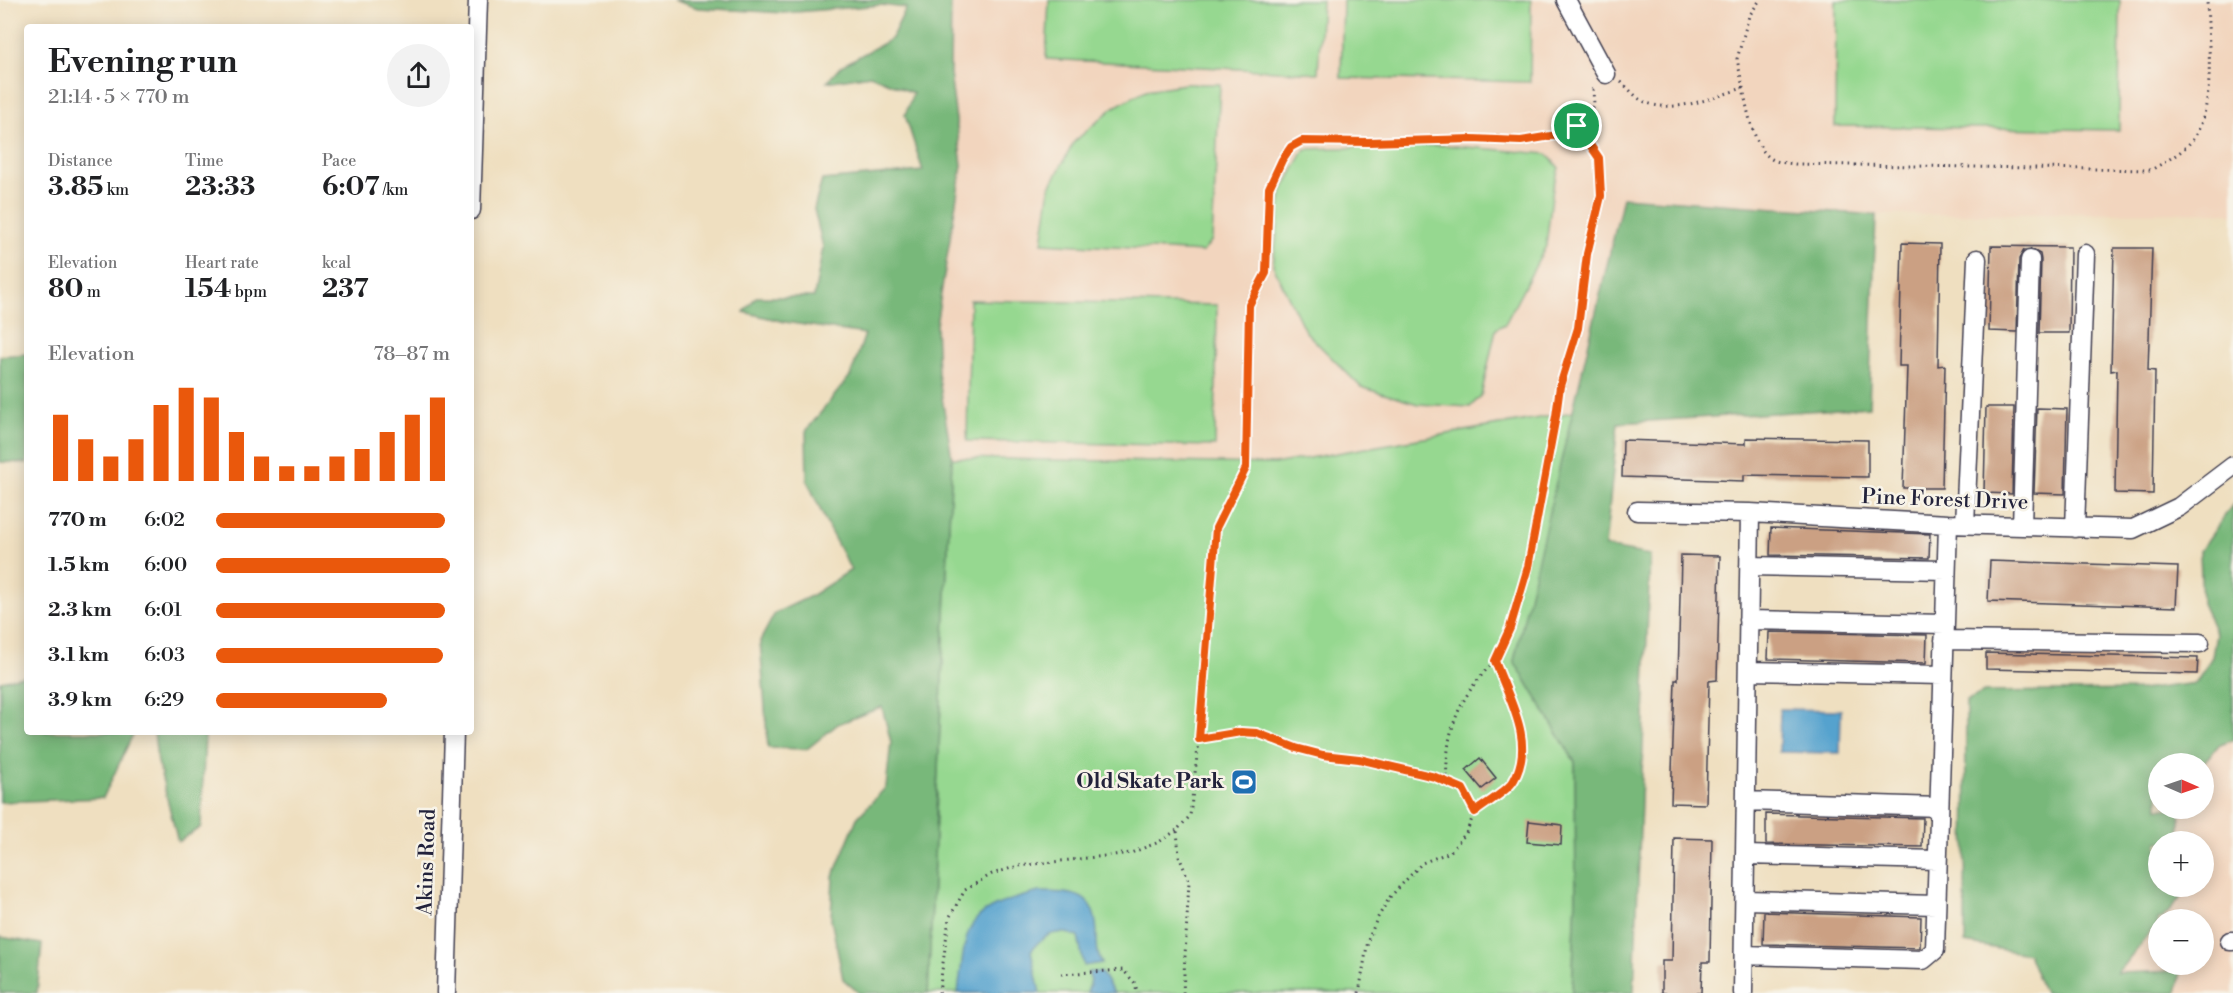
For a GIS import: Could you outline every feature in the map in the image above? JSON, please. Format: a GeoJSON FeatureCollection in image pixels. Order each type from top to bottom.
{"type":"FeatureCollection","features":[{"type":"Feature","properties":{"kind":"street"},"geometry":{"type":"LineString","coordinates":[[474,120],[478,0]]}},
{"type":"Feature","properties":{"kind":"street"},"geometry":{"type":"LineString","coordinates":[[1566,0],[1606,74]]}},
{"type":"Feature","properties":{"kind":"street"},"geometry":{"type":"LineString","coordinates":[[2075,528],[2085,254]]}},
{"type":"Feature","properties":{"kind":"street"},"geometry":{"type":"LineString","coordinates":[[1744,955],[1923,960],[1935,950],[1946,570],[1956,524],[1977,259]]}},
{"type":"Feature","properties":{"kind":"street"},"geometry":{"type":"LineString","coordinates":[[2022,526],[2030,260]]}},
{"type":"Feature","properties":{"kind":"street","name":"Pine Forest Drive"},"geometry":{"type":"LineString","coordinates":[[1637,510],[2133,529],[2179,507],[2233,466]]}},
{"type":"Feature","properties":{"kind":"street"},"geometry":{"type":"LineString","coordinates":[[1743,993],[1750,513]]}},
{"type":"Feature","properties":{"kind":"street"},"geometry":{"type":"LineString","coordinates":[[1749,566],[1946,570]]}},
{"type":"Feature","properties":{"kind":"street"},"geometry":{"type":"LineString","coordinates":[[1748,620],[1944,632],[2200,643]]}},
{"type":"Feature","properties":{"kind":"street"},"geometry":{"type":"LineString","coordinates":[[1748,671],[1943,675]]}},
{"type":"Feature","properties":{"kind":"street","name":"Akins Road"},"geometry":{"type":"LineString","coordinates":[[446,993],[454,735]]}},
{"type":"Feature","properties":{"kind":"street"},"geometry":{"type":"LineString","coordinates":[[1746,801],[1939,807]]}},
{"type":"Feature","properties":{"kind":"street"},"geometry":{"type":"LineString","coordinates":[[1745,855],[1937,860]]}},
{"type":"Feature","properties":{"kind":"street"},"geometry":{"type":"LineString","coordinates":[[1745,900],[1936,905]]}},
{"type":"Feature","properties":{"kind":"path"},"geometry":{"type":"LineString","coordinates":[[1760,0],[1749,16],[1737,59],[1748,114],[1759,147],[1774,160],[1795,164],[2151,170],[2179,153],[2194,137],[2205,112],[2208,77],[2207,0]]}},
{"type":"Feature","properties":{"kind":"path"},"geometry":{"type":"LineString","coordinates":[[939,993],[949,918],[965,890],[992,874],[1018,866],[1131,853],[1159,842],[1177,830],[1190,816],[1199,739],[1216,528],[1246,468],[1249,305],[1266,273],[1269,188],[1291,147],[1302,141],[1472,139],[1521,141],[1557,135],[1582,123],[1594,104],[1593,90],[1606,74],[1619,80],[1640,99],[1664,108],[1704,100],[1743,88]]}},
{"type":"Feature","properties":{"kind":"path"},"geometry":{"type":"LineString","coordinates":[[1446,782],[1451,730],[1463,701],[1480,675],[1495,661],[1510,628],[1528,567],[1560,386],[1578,328],[1587,254],[1601,196],[1599,158],[1577,126]]}},
{"type":"Feature","properties":{"kind":"path"},"geometry":{"type":"LineString","coordinates":[[1359,993],[1368,940],[1390,897],[1422,863],[1450,852],[1466,833],[1475,812],[1514,781],[1524,754],[1520,723],[1495,661]]}},
{"type":"Feature","properties":{"kind":"path"},"geometry":{"type":"LineString","coordinates":[[1199,739],[1241,732],[1257,733],[1296,748],[1323,755],[1359,759],[1435,777],[1463,789],[1475,812]]}},
{"type":"Feature","properties":{"kind":"path"},"geometry":{"type":"LineString","coordinates":[[1177,830],[1179,856],[1189,881],[1184,993]]}},
{"type":"Feature","properties":{"kind":"path"},"geometry":{"type":"LineString","coordinates":[[1061,974],[1123,970],[1134,982],[1138,993]]}},
{"type":"Feature","properties":{"kind":"shaded area"},"geometry":{"type":"Polygon","coordinates":[[[951,0],[2233,0],[2233,215],[2225,212],[1876,215],[1623,197],[1574,412],[1274,464],[952,458],[938,373],[936,325],[962,165],[950,74],[951,0]]]}},
{"type":"Feature","properties":{"kind":"shaded area"},"geometry":{"type":"Polygon","coordinates":[[[2233,740],[2233,993],[2177,993],[2180,975],[2214,975],[2214,909],[2171,909],[2181,897],[2214,897],[2214,831],[2180,831],[2180,819],[2214,819],[2214,753],[2212,753],[2218,746],[2233,740]]]}},
{"type":"Feature","properties":{"kind":"shaded area"},"geometry":{"type":"Polygon","coordinates":[[[2148,936],[2148,973],[2116,974],[2148,936]]]}},
{"type":"Feature","properties":{"kind":"green space"},"geometry":{"type":"Polygon","coordinates":[[[673,0],[951,0],[950,74],[962,165],[936,325],[938,373],[952,458],[928,993],[859,993],[843,979],[831,919],[833,877],[857,818],[886,787],[891,742],[882,707],[838,724],[807,749],[768,748],[760,641],[775,613],[811,596],[851,570],[807,480],[806,431],[851,375],[865,334],[785,322],[744,312],[756,297],[814,297],[823,247],[814,209],[822,180],[923,171],[905,115],[913,93],[870,75],[827,82],[841,66],[891,39],[906,8],[881,5],[784,13],[698,8],[673,0]]]}},
{"type":"Feature","properties":{"kind":"green space"},"geometry":{"type":"Polygon","coordinates":[[[1049,0],[1322,0],[1318,73],[1046,59],[1049,0]]]}},
{"type":"Feature","properties":{"kind":"green space"},"geometry":{"type":"Polygon","coordinates":[[[1343,0],[1531,0],[1530,82],[1341,78],[1343,0]]]}},
{"type":"Feature","properties":{"kind":"green space"},"geometry":{"type":"Polygon","coordinates":[[[1836,0],[2120,0],[2119,130],[1835,126],[1836,0]]]}},
{"type":"Feature","properties":{"kind":"green space"},"geometry":{"type":"Polygon","coordinates":[[[1185,84],[1220,84],[1212,240],[1203,252],[1042,243],[1050,187],[1074,142],[1114,107],[1146,90],[1185,84]]]}},
{"type":"Feature","properties":{"kind":"green space"},"geometry":{"type":"Polygon","coordinates":[[[1444,145],[1547,154],[1559,168],[1553,187],[1546,246],[1505,324],[1496,329],[1481,396],[1470,407],[1418,404],[1361,387],[1305,331],[1273,265],[1282,191],[1305,149],[1444,145]]]}},
{"type":"Feature","properties":{"kind":"green space"},"geometry":{"type":"Polygon","coordinates":[[[1623,197],[1876,215],[1869,407],[1618,423],[1605,547],[1650,555],[1634,993],[1572,993],[1576,897],[1575,762],[1514,661],[1623,197]]]}},
{"type":"Feature","properties":{"kind":"green space"},"geometry":{"type":"Polygon","coordinates":[[[970,300],[1217,305],[1215,446],[967,441],[970,300]]]}},
{"type":"Feature","properties":{"kind":"green space"},"geometry":{"type":"Polygon","coordinates":[[[24,354],[24,463],[0,462],[0,356],[24,354]]]}},
{"type":"Feature","properties":{"kind":"green space"},"geometry":{"type":"Polygon","coordinates":[[[1574,412],[1514,661],[1575,762],[1576,897],[1572,993],[928,993],[952,458],[1274,464],[1574,412]]]}},
{"type":"Feature","properties":{"kind":"green space"},"geometry":{"type":"Polygon","coordinates":[[[2233,504],[2233,740],[2218,746],[2212,753],[2148,753],[2148,819],[2180,819],[2180,831],[2148,831],[2148,897],[2181,898],[2171,909],[2148,909],[2148,935],[2117,973],[2148,972],[2148,975],[2180,975],[2177,993],[2044,993],[2028,954],[1965,943],[1966,701],[1984,692],[2141,690],[2196,683],[2212,657],[2216,634],[2202,603],[2200,551],[2233,504]]]}},
{"type":"Feature","properties":{"kind":"green space"},"geometry":{"type":"Polygon","coordinates":[[[24,676],[24,735],[133,735],[103,798],[0,802],[0,681],[24,676]]]}},
{"type":"Feature","properties":{"kind":"green space"},"geometry":{"type":"Polygon","coordinates":[[[154,735],[205,735],[201,827],[178,842],[157,758],[154,735]]]}},
{"type":"Feature","properties":{"kind":"green space"},"geometry":{"type":"Polygon","coordinates":[[[0,937],[42,944],[37,993],[0,993],[0,937]]]}},
{"type":"Feature","properties":{"kind":"water"},"geometry":{"type":"Polygon","coordinates":[[[1780,709],[1841,710],[1840,753],[1779,752],[1780,709]]]}},
{"type":"Feature","properties":{"kind":"water"},"geometry":{"type":"Polygon","coordinates":[[[1039,892],[1074,895],[1088,903],[1096,921],[1099,957],[1102,963],[1084,966],[1078,937],[1064,933],[1052,934],[1041,940],[1031,951],[1040,993],[958,993],[964,949],[974,922],[983,913],[996,906],[1039,892]]]}},
{"type":"Feature","properties":{"kind":"water"},"geometry":{"type":"Polygon","coordinates":[[[1088,972],[1101,972],[1114,993],[1087,993],[1091,980],[1088,972]]]}},
{"type":"Feature","properties":{"kind":"building"},"geometry":{"type":"Polygon","coordinates":[[[1902,243],[1940,244],[1938,366],[1945,365],[1942,488],[1903,488],[1907,366],[1899,366],[1902,243]]]}},
{"type":"Feature","properties":{"kind":"building"},"geometry":{"type":"Polygon","coordinates":[[[1991,246],[2070,247],[2069,333],[2039,333],[2041,260],[2040,254],[2031,249],[2024,250],[2019,259],[2017,332],[1989,331],[1991,246]]]}},
{"type":"Feature","properties":{"kind":"building"},"geometry":{"type":"Polygon","coordinates":[[[2114,248],[2152,248],[2148,370],[2155,371],[2153,494],[2115,493],[2117,370],[2111,371],[2114,248]]]}},
{"type":"Feature","properties":{"kind":"building"},"geometry":{"type":"Polygon","coordinates":[[[1986,407],[2014,407],[2012,494],[1984,493],[1986,407]]]}},
{"type":"Feature","properties":{"kind":"building"},"geometry":{"type":"Polygon","coordinates":[[[2037,408],[2067,409],[2065,494],[2034,493],[2037,408]]]}},
{"type":"Feature","properties":{"kind":"building"},"geometry":{"type":"Polygon","coordinates":[[[1746,438],[1868,440],[1868,477],[1744,475],[1744,481],[1622,477],[1623,440],[1746,444],[1746,438]]]}},
{"type":"Feature","properties":{"kind":"building"},"geometry":{"type":"Polygon","coordinates":[[[1771,528],[1930,534],[1929,558],[1770,555],[1771,528]]]}},
{"type":"Feature","properties":{"kind":"building"},"geometry":{"type":"Polygon","coordinates":[[[1681,555],[1720,556],[1717,680],[1709,681],[1706,804],[1671,803],[1675,680],[1678,680],[1681,555]]]}},
{"type":"Feature","properties":{"kind":"building"},"geometry":{"type":"Polygon","coordinates":[[[1990,561],[2178,567],[2176,607],[1988,601],[1990,561]]]}},
{"type":"Feature","properties":{"kind":"building"},"geometry":{"type":"Polygon","coordinates":[[[1769,632],[1927,635],[1926,663],[1768,659],[1769,632]]]}},
{"type":"Feature","properties":{"kind":"building"},"geometry":{"type":"Polygon","coordinates":[[[1986,653],[2198,658],[2197,674],[1986,669],[1986,653]]]}},
{"type":"Feature","properties":{"kind":"building"},"geometry":{"type":"Polygon","coordinates":[[[1480,758],[1496,778],[1482,789],[1466,770],[1480,758]]]}},
{"type":"Feature","properties":{"kind":"building"},"geometry":{"type":"Polygon","coordinates":[[[1766,814],[1923,818],[1922,847],[1766,844],[1766,814]]]}},
{"type":"Feature","properties":{"kind":"building"},"geometry":{"type":"Polygon","coordinates":[[[1529,821],[1562,825],[1561,845],[1527,842],[1529,821]]]}},
{"type":"Feature","properties":{"kind":"building"},"geometry":{"type":"Polygon","coordinates":[[[1674,838],[1712,839],[1710,962],[1702,962],[1701,993],[1662,993],[1662,961],[1672,961],[1674,838]]]}},
{"type":"Feature","properties":{"kind":"building"},"geometry":{"type":"Polygon","coordinates":[[[1764,912],[1921,917],[1920,948],[1763,944],[1764,912]]]}},
{"type":"Feature","properties":{"kind":"place","name":"Old Skate Park"},"geometry":{"type":"Point","coordinates":[1244,782]}},
{"type":"Feature","properties":{"kind":"route"},"geometry":{"type":"LineString","coordinates":[[1577,126],[1599,158],[1601,196],[1587,254],[1578,328],[1560,386],[1528,567],[1510,628],[1495,661],[1520,723],[1524,754],[1514,781],[1475,812],[1463,789],[1435,777],[1359,759],[1323,755],[1296,748],[1257,733],[1241,732],[1199,739],[1216,528],[1246,468],[1249,305],[1266,273],[1269,188],[1282,160],[1291,147],[1302,141],[1472,139],[1521,141],[1557,135],[1577,126]]}}]}
